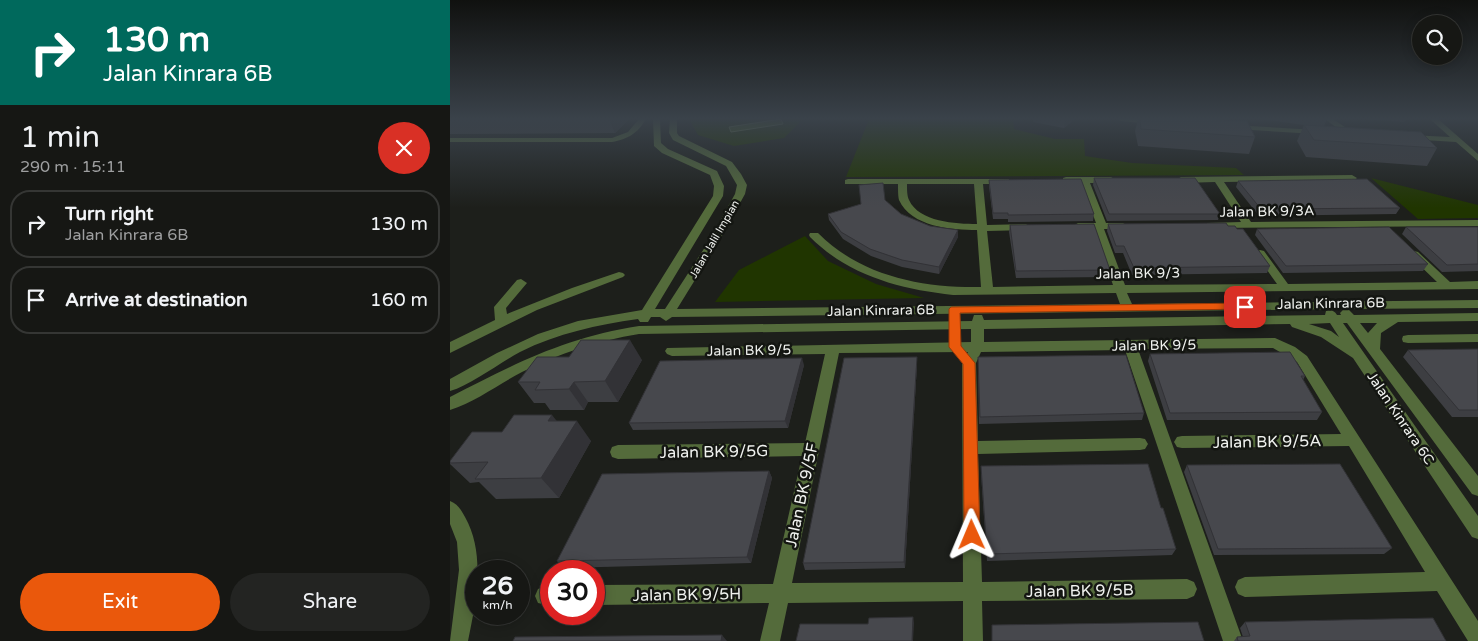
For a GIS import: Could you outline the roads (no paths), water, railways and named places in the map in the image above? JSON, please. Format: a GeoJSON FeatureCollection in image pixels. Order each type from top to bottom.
{"type":"FeatureCollection","features":[{"type":"Feature","properties":{"kind":"street","name":"Jalan Jalil Impian"},"geometry":{"type":"LineString","coordinates":[[639,330],[654,298],[718,196],[719,186],[714,173],[663,149]]}},
{"type":"Feature","properties":{"kind":"street","name":"Jalan Jalil Impian"},"geometry":{"type":"LineString","coordinates":[[660,329],[740,194],[742,184],[729,164],[698,149]]}},
{"type":"Feature","properties":{"kind":"street"},"geometry":{"type":"LineString","coordinates":[[1467,149],[1478,158]]}},
{"type":"Feature","properties":{"kind":"street"},"geometry":{"type":"LineString","coordinates":[[1174,180],[1352,178]]}},
{"type":"Feature","properties":{"kind":"street"},"geometry":{"type":"LineString","coordinates":[[1217,179],[1244,225],[1285,287]]}},
{"type":"Feature","properties":{"kind":"street"},"geometry":{"type":"LineString","coordinates":[[1056,180],[1120,180]]}},
{"type":"Feature","properties":{"kind":"street"},"geometry":{"type":"LineString","coordinates":[[1084,180],[1127,308]]}},
{"type":"Feature","properties":{"kind":"street"},"geometry":{"type":"LineString","coordinates":[[978,181],[987,290]]}},
{"type":"Feature","properties":{"kind":"street"},"geometry":{"type":"LineString","coordinates":[[848,182],[1017,181]]}},
{"type":"Feature","properties":{"kind":"street"},"geometry":{"type":"LineString","coordinates":[[902,182],[901,195],[904,201],[914,212],[924,218],[954,226],[1040,227]]}},
{"type":"Feature","properties":{"kind":"street"},"geometry":{"type":"LineString","coordinates":[[1382,223],[1394,234]]}},
{"type":"Feature","properties":{"kind":"street","name":"Jalan BK 9/3A"},"geometry":{"type":"LineString","coordinates":[[1202,225],[1478,224]]}},
{"type":"Feature","properties":{"kind":"street"},"geometry":{"type":"LineString","coordinates":[[1069,226],[1135,226]]}},
{"type":"Feature","properties":{"kind":"street","name":"Jalan BK 9/3"},"geometry":{"type":"LineString","coordinates":[[814,235],[835,255],[856,267],[883,278],[926,288],[953,291],[1478,285]]}},
{"type":"Feature","properties":{"kind":"street"},"geometry":{"type":"LineString","coordinates":[[1406,246],[1447,285]]}},
{"type":"Feature","properties":{"kind":"street"},"geometry":{"type":"LineString","coordinates":[[450,348],[501,321],[560,296],[619,275]]}},
{"type":"Feature","properties":{"kind":"street"},"geometry":{"type":"LineString","coordinates":[[501,321],[500,307],[521,283]]}},
{"type":"Feature","properties":{"kind":"street"},"geometry":{"type":"LineString","coordinates":[[680,296],[685,303],[702,313]]}},
{"type":"Feature","properties":{"kind":"street"},"geometry":{"type":"LineString","coordinates":[[611,319],[654,298]]}},
{"type":"Feature","properties":{"kind":"street","name":"Jalan Kinrara 6B"},"geometry":{"type":"LineString","coordinates":[[450,386],[509,352],[556,332],[647,313],[1478,304]]}},
{"type":"Feature","properties":{"kind":"street","name":"Jalan Kinrara 6C"},"geometry":{"type":"LineString","coordinates":[[1324,306],[1478,532]]}},
{"type":"Feature","properties":{"kind":"street","name":"Jalan Kinrara 6C"},"geometry":{"type":"LineString","coordinates":[[1340,306],[1478,489]]}},
{"type":"Feature","properties":{"kind":"street"},"geometry":{"type":"LineString","coordinates":[[954,309],[955,347],[969,363]]}},
{"type":"Feature","properties":{"kind":"street"},"geometry":{"type":"LineString","coordinates":[[974,641],[969,363],[977,347],[978,309]]}},
{"type":"Feature","properties":{"kind":"street","name":"Jalan Kinrara 6B"},"geometry":{"type":"LineString","coordinates":[[450,404],[558,349],[597,336],[639,330],[1478,317]]}},
{"type":"Feature","properties":{"kind":"street"},"geometry":{"type":"LineString","coordinates":[[1374,350],[1372,343],[1375,330],[1379,325],[1400,318]]}},
{"type":"Feature","properties":{"kind":"street"},"geometry":{"type":"LineString","coordinates":[[1268,320],[1311,328],[1337,341],[1361,360]]}},
{"type":"Feature","properties":{"kind":"street"},"geometry":{"type":"LineString","coordinates":[[1408,338],[1478,338]]}},
{"type":"Feature","properties":{"kind":"street","name":"Jalan BK 9/5"},"geometry":{"type":"LineString","coordinates":[[672,351],[1275,344],[1290,350],[1302,359],[1478,639]]}},
{"type":"Feature","properties":{"kind":"street"},"geometry":{"type":"LineString","coordinates":[[1130,345],[1233,641]]}},
{"type":"Feature","properties":{"kind":"street","name":"Jalan BK 9/5F"},"geometry":{"type":"LineString","coordinates":[[770,641],[833,349]]}},
{"type":"Feature","properties":{"kind":"street","name":"Jalan BK 9/5A"},"geometry":{"type":"LineString","coordinates":[[1182,442],[1352,440]]}},
{"type":"Feature","properties":{"kind":"street"},"geometry":{"type":"LineString","coordinates":[[970,448],[1140,444]]}},
{"type":"Feature","properties":{"kind":"street","name":"Jalan BK 9/5G"},"geometry":{"type":"LineString","coordinates":[[618,452],[811,449]]}},
{"type":"Feature","properties":{"kind":"street"},"geometry":{"type":"LineString","coordinates":[[450,509],[462,528],[468,554],[468,580],[458,641]]}},
{"type":"Feature","properties":{"kind":"street"},"geometry":{"type":"LineString","coordinates":[[1245,587],[1441,582]]}},
{"type":"Feature","properties":{"kind":"street","name":"Jalan BK 9/5B"},"geometry":{"type":"LineString","coordinates":[[780,594],[1187,589]]}},
{"type":"Feature","properties":{"kind":"street","name":"Jalan BK 9/5H"},"geometry":{"type":"LineString","coordinates":[[605,595],[780,594]]}}]}
